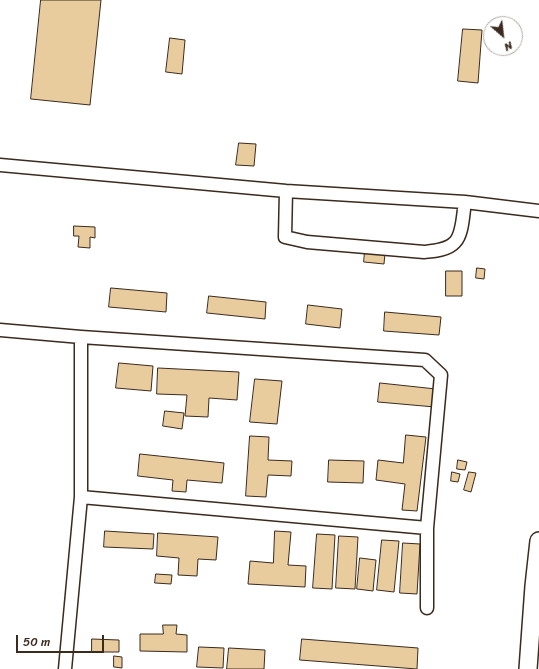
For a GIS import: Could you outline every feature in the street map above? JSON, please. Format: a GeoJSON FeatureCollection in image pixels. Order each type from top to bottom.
{"type":"FeatureCollection","features":[{"type":"Feature","properties":{"kind":"highway"},"geometry":{"type":"LineString","coordinates":[[528,669],[539,541]]}},
{"type":"Feature","properties":{"kind":"street"},"geometry":{"type":"LineString","coordinates":[[0,166],[286,191],[464,202],[539,210]]}},
{"type":"Feature","properties":{"kind":"street"},"geometry":{"type":"LineString","coordinates":[[286,191],[286,237],[307,242],[424,252],[442,250],[455,243],[461,230],[464,202]]}},
{"type":"Feature","properties":{"kind":"street"},"geometry":{"type":"LineString","coordinates":[[0,330],[81,337],[425,360],[441,375],[427,528],[427,608]]}},
{"type":"Feature","properties":{"kind":"street"},"geometry":{"type":"LineString","coordinates":[[65,669],[81,497],[81,337]]}},
{"type":"Feature","properties":{"kind":"street"},"geometry":{"type":"LineString","coordinates":[[81,497],[427,528]]}},
{"type":"Feature","properties":{"kind":"building"},"geometry":{"type":"Polygon","coordinates":[[[41,0],[101,0],[90,105],[31,99],[41,0]]]}},
{"type":"Feature","properties":{"kind":"building"},"geometry":{"type":"Polygon","coordinates":[[[463,29],[482,30],[478,83],[458,81],[463,29]]]}},
{"type":"Feature","properties":{"kind":"building"},"geometry":{"type":"Polygon","coordinates":[[[170,38],[185,40],[182,74],[166,72],[170,38]]]}},
{"type":"Feature","properties":{"kind":"building"},"geometry":{"type":"Polygon","coordinates":[[[239,143],[256,144],[254,166],[236,165],[239,143]]]}},
{"type":"Feature","properties":{"kind":"building"},"geometry":{"type":"Polygon","coordinates":[[[74,226],[95,227],[95,238],[90,237],[90,248],[78,247],[79,236],[74,236],[74,226]]]}},
{"type":"Feature","properties":{"kind":"building"},"geometry":{"type":"Polygon","coordinates":[[[365,251],[385,253],[384,264],[364,262],[365,251]]]}},
{"type":"Feature","properties":{"kind":"building"},"geometry":{"type":"Polygon","coordinates":[[[477,268],[485,269],[484,279],[476,278],[477,268]]]}},
{"type":"Feature","properties":{"kind":"building"},"geometry":{"type":"Polygon","coordinates":[[[446,271],[462,271],[462,296],[446,296],[446,271]]]}},
{"type":"Feature","properties":{"kind":"building"},"geometry":{"type":"Polygon","coordinates":[[[111,288],[167,293],[166,312],[109,307],[111,288]]]}},
{"type":"Feature","properties":{"kind":"building"},"geometry":{"type":"Polygon","coordinates":[[[209,296],[266,302],[265,319],[207,313],[209,296]]]}},
{"type":"Feature","properties":{"kind":"building"},"geometry":{"type":"Polygon","coordinates":[[[308,305],[342,309],[340,328],[306,324],[308,305]]]}},
{"type":"Feature","properties":{"kind":"building"},"geometry":{"type":"Polygon","coordinates":[[[385,312],[441,317],[439,335],[384,331],[385,312]]]}},
{"type":"Feature","properties":{"kind":"building"},"geometry":{"type":"Polygon","coordinates":[[[119,363],[153,366],[151,391],[116,388],[119,363]]]}},
{"type":"Feature","properties":{"kind":"building"},"geometry":{"type":"Polygon","coordinates":[[[158,368],[239,372],[237,400],[209,398],[208,417],[185,416],[187,395],[157,394],[158,368]]]}},
{"type":"Feature","properties":{"kind":"building"},"geometry":{"type":"Polygon","coordinates":[[[255,379],[282,381],[277,424],[250,422],[255,379]]]}},
{"type":"Feature","properties":{"kind":"building"},"geometry":{"type":"Polygon","coordinates":[[[380,383],[436,389],[435,407],[378,402],[380,383]]]}},
{"type":"Feature","properties":{"kind":"building"},"geometry":{"type":"Polygon","coordinates":[[[165,411],[184,413],[182,429],[163,426],[165,411]]]}},
{"type":"Feature","properties":{"kind":"building"},"geometry":{"type":"Polygon","coordinates":[[[406,435],[426,437],[417,511],[402,510],[405,484],[376,480],[378,460],[403,463],[406,435]]]}},
{"type":"Feature","properties":{"kind":"building"},"geometry":{"type":"Polygon","coordinates":[[[250,436],[269,437],[268,460],[292,461],[291,476],[268,475],[266,497],[246,496],[250,436]]]}},
{"type":"Feature","properties":{"kind":"building"},"geometry":{"type":"Polygon","coordinates":[[[140,454],[224,463],[222,483],[187,480],[186,492],[172,491],[173,480],[138,476],[140,454]]]}},
{"type":"Feature","properties":{"kind":"building"},"geometry":{"type":"Polygon","coordinates":[[[329,460],[364,461],[363,483],[328,482],[329,460]]]}},
{"type":"Feature","properties":{"kind":"building"},"geometry":{"type":"Polygon","coordinates":[[[458,460],[467,462],[465,470],[457,469],[458,460]]]}},
{"type":"Feature","properties":{"kind":"building"},"geometry":{"type":"Polygon","coordinates":[[[452,472],[460,474],[458,482],[451,481],[452,472]]]}},
{"type":"Feature","properties":{"kind":"building"},"geometry":{"type":"Polygon","coordinates":[[[469,472],[476,473],[471,492],[464,490],[469,472]]]}},
{"type":"Feature","properties":{"kind":"building"},"geometry":{"type":"Polygon","coordinates":[[[105,531],[154,534],[153,549],[104,547],[105,531]]]}},
{"type":"Feature","properties":{"kind":"building"},"geometry":{"type":"Polygon","coordinates":[[[275,531],[291,532],[288,565],[306,566],[305,587],[248,584],[250,561],[273,563],[275,531]]]}},
{"type":"Feature","properties":{"kind":"building"},"geometry":{"type":"Polygon","coordinates":[[[158,533],[218,537],[216,560],[198,559],[197,576],[178,575],[179,558],[157,556],[158,533]]]}},
{"type":"Feature","properties":{"kind":"building"},"geometry":{"type":"Polygon","coordinates":[[[317,534],[335,535],[332,589],[313,588],[317,534]]]}},
{"type":"Feature","properties":{"kind":"building"},"geometry":{"type":"Polygon","coordinates":[[[339,536],[358,537],[355,589],[336,588],[339,536]]]}},
{"type":"Feature","properties":{"kind":"building"},"geometry":{"type":"Polygon","coordinates":[[[382,540],[399,541],[394,592],[377,590],[382,540]]]}},
{"type":"Feature","properties":{"kind":"building"},"geometry":{"type":"Polygon","coordinates":[[[403,543],[420,544],[417,594],[400,593],[403,543]]]}},
{"type":"Feature","properties":{"kind":"building"},"geometry":{"type":"Polygon","coordinates":[[[360,558],[376,560],[373,591],[357,589],[360,558]]]}},
{"type":"Feature","properties":{"kind":"building"},"geometry":{"type":"Polygon","coordinates":[[[156,574],[172,575],[171,584],[155,583],[156,574]]]}},
{"type":"Feature","properties":{"kind":"building"},"geometry":{"type":"Polygon","coordinates":[[[163,625],[177,625],[176,634],[187,635],[187,652],[140,651],[140,634],[163,634],[163,625]]]}},
{"type":"Feature","properties":{"kind":"building"},"geometry":{"type":"Polygon","coordinates":[[[92,639],[119,640],[119,652],[92,652],[92,639]]]}},
{"type":"Feature","properties":{"kind":"building"},"geometry":{"type":"Polygon","coordinates":[[[302,639],[418,648],[417,669],[300,660],[302,639]]]}},
{"type":"Feature","properties":{"kind":"building"},"geometry":{"type":"Polygon","coordinates":[[[199,647],[224,648],[223,668],[197,667],[199,647]]]}},
{"type":"Feature","properties":{"kind":"building"},"geometry":{"type":"Polygon","coordinates":[[[229,648],[265,650],[264,669],[227,669],[229,648]]]}},
{"type":"Feature","properties":{"kind":"building"},"geometry":{"type":"Polygon","coordinates":[[[114,656],[122,657],[122,668],[114,667],[114,656]]]}}]}
